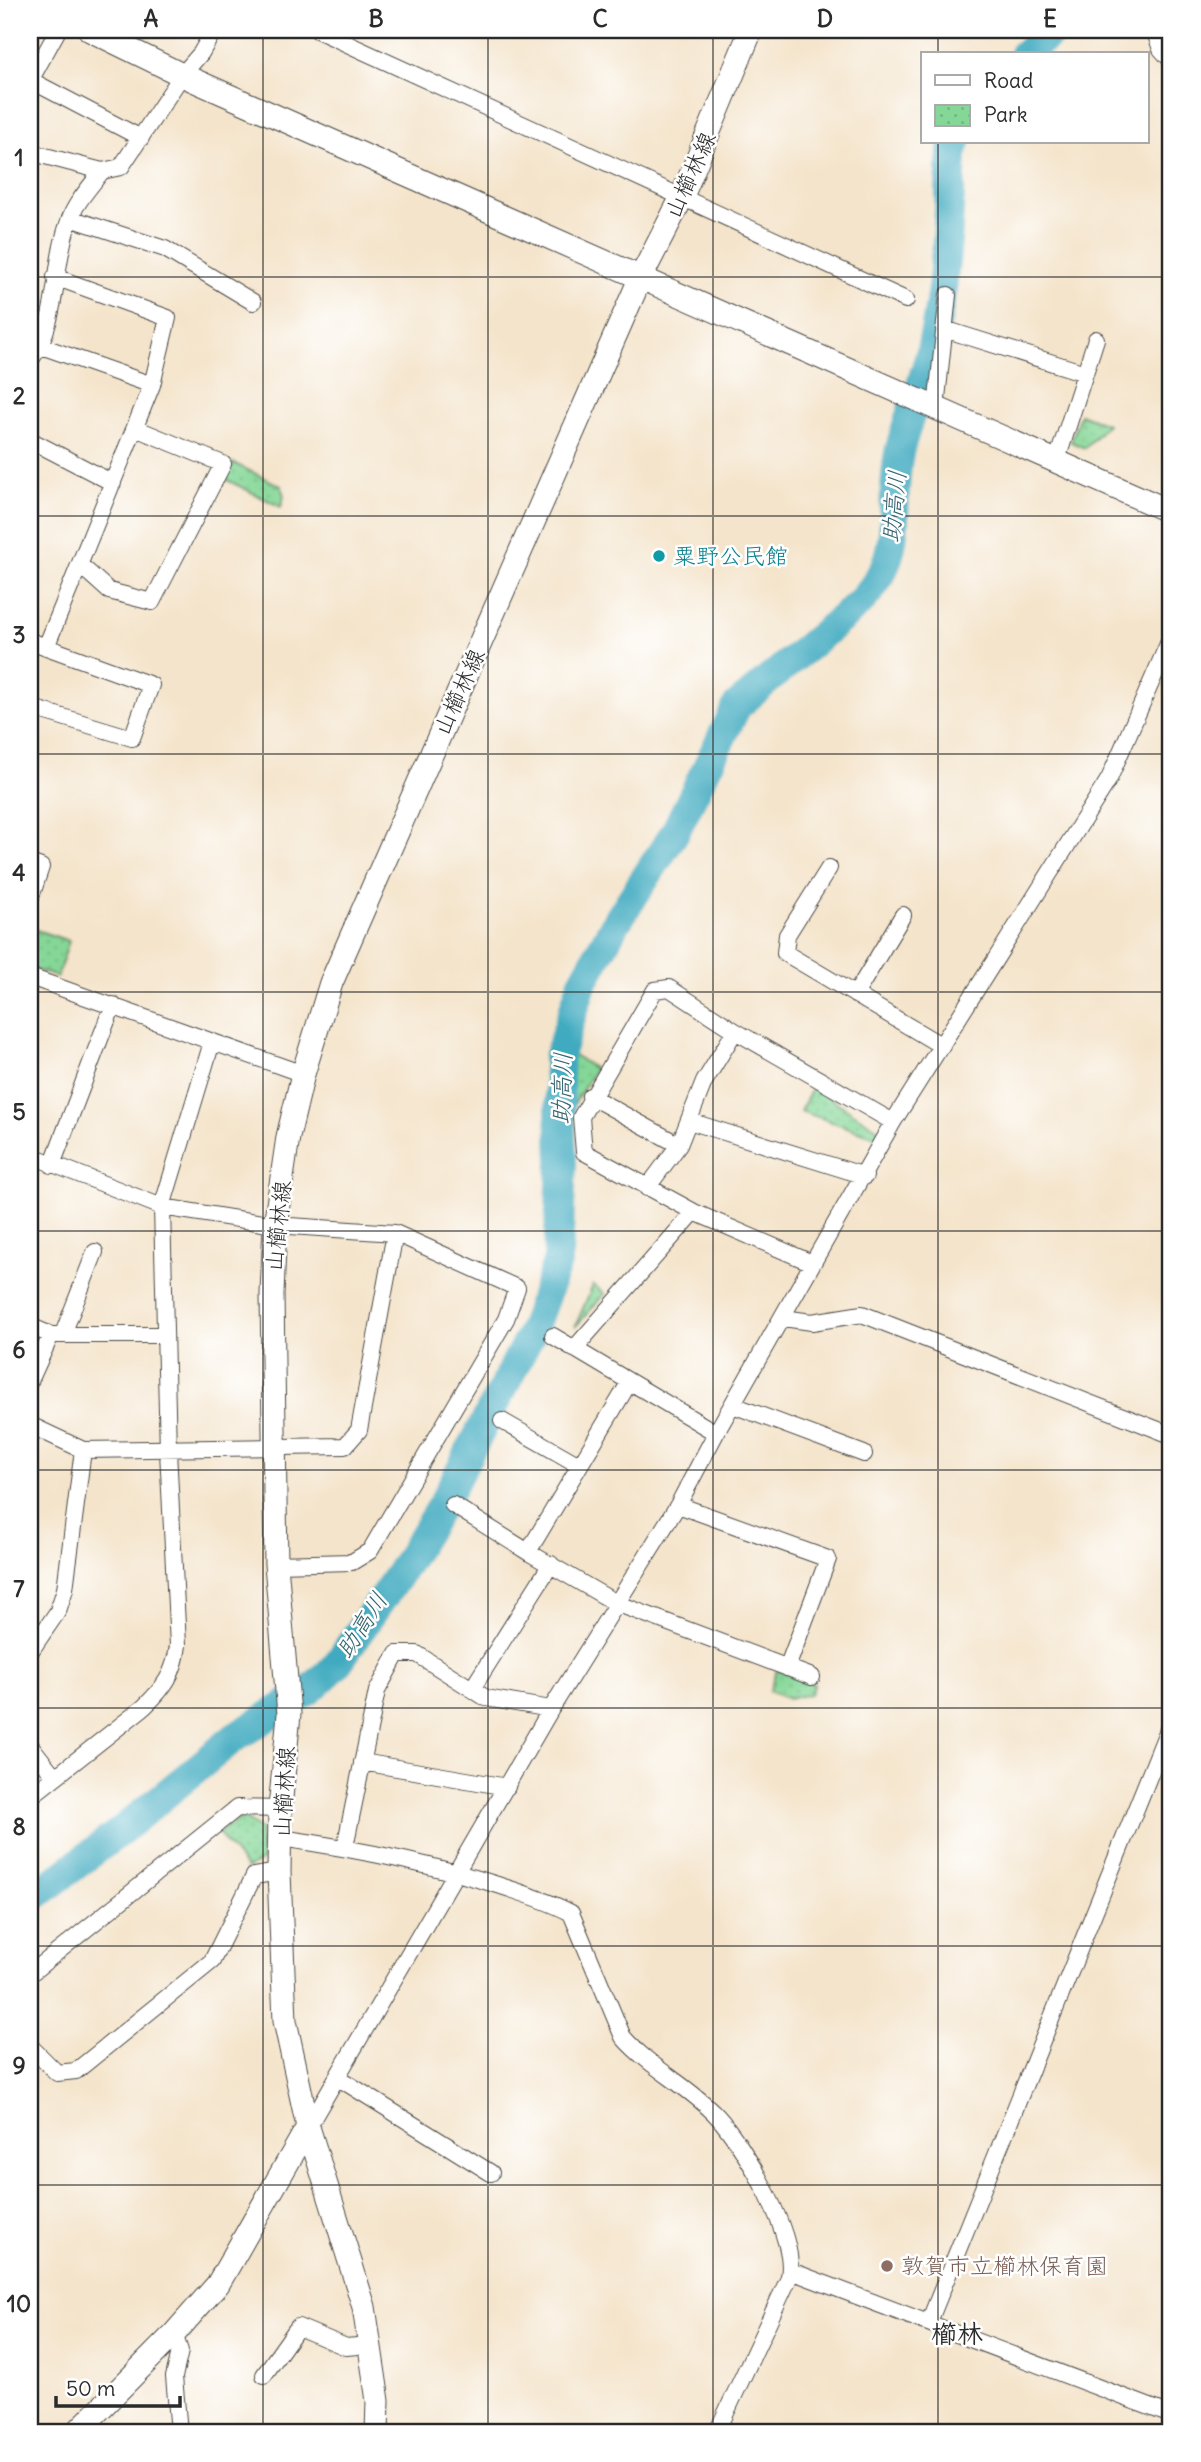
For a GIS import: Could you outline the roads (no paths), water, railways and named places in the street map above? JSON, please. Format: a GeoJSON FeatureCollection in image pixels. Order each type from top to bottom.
{"type":"FeatureCollection","features":[{"type":"Feature","properties":{"kind":"main road"},"geometry":{"type":"LineString","coordinates":[[90,30],[182,75],[1171,512]]}},
{"type":"Feature","properties":{"kind":"main road","name":"山櫛林線"},"geometry":{"type":"LineString","coordinates":[[377,2432],[378,2402],[364,2307],[308,2127],[285,2021],[279,1872],[280,1809],[289,1714],[288,1675],[276,1563],[271,1294],[275,1225],[288,1138],[303,1074],[331,984],[640,279],[681,199],[751,30]]}},
{"type":"Feature","properties":{"kind":"main road"},"geometry":{"type":"LineString","coordinates":[[77,2432],[174,2334],[218,2284],[308,2127]]}},
{"type":"Feature","properties":{"kind":"street"},"geometry":{"type":"LineString","coordinates":[[58,30],[30,80],[141,138]]}},
{"type":"Feature","properties":{"kind":"street"},"geometry":{"type":"LineString","coordinates":[[30,152],[102,170],[121,167],[182,75],[201,53],[214,30]]}},
{"type":"Feature","properties":{"kind":"street"},"geometry":{"type":"LineString","coordinates":[[317,30],[906,300]]}},
{"type":"Feature","properties":{"kind":"street"},"geometry":{"type":"LineString","coordinates":[[1154,30],[1161,49],[1171,60]]}},
{"type":"Feature","properties":{"kind":"street"},"geometry":{"type":"LineString","coordinates":[[30,361],[41,346],[50,319],[55,277],[69,218],[102,170]]}},
{"type":"Feature","properties":{"kind":"street"},"geometry":{"type":"LineString","coordinates":[[69,218],[165,249],[253,302]]}},
{"type":"Feature","properties":{"kind":"street"},"geometry":{"type":"LineString","coordinates":[[46,647],[152,385],[168,318],[55,277]]}},
{"type":"Feature","properties":{"kind":"street"},"geometry":{"type":"LineString","coordinates":[[932,406],[948,296]]}},
{"type":"Feature","properties":{"kind":"street"},"geometry":{"type":"LineString","coordinates":[[944,329],[1085,373]]}},
{"type":"Feature","properties":{"kind":"street"},"geometry":{"type":"LineString","coordinates":[[1057,460],[1096,339]]}},
{"type":"Feature","properties":{"kind":"street"},"geometry":{"type":"LineString","coordinates":[[41,346],[152,385]]}},
{"type":"Feature","properties":{"kind":"street"},"geometry":{"type":"LineString","coordinates":[[80,565],[109,591],[152,602],[223,464],[135,428]]}},
{"type":"Feature","properties":{"kind":"street"},"geometry":{"type":"LineString","coordinates":[[30,440],[113,483]]}},
{"type":"Feature","properties":{"kind":"street"},"geometry":{"type":"LineString","coordinates":[[308,2127],[551,1709],[678,1505],[716,1433],[865,1176],[893,1122],[1109,779],[1171,636]]}},
{"type":"Feature","properties":{"kind":"street"},"geometry":{"type":"LineString","coordinates":[[30,641],[151,685],[132,738],[36,709],[30,712]]}},
{"type":"Feature","properties":{"kind":"street"},"geometry":{"type":"LineString","coordinates":[[30,863],[41,867],[30,900]]}},
{"type":"Feature","properties":{"kind":"street"},"geometry":{"type":"LineString","coordinates":[[829,868],[787,934],[785,953],[942,1046]]}},
{"type":"Feature","properties":{"kind":"street"},"geometry":{"type":"LineString","coordinates":[[855,995],[903,915]]}},
{"type":"Feature","properties":{"kind":"street"},"geometry":{"type":"LineString","coordinates":[[30,977],[303,1074]]}},
{"type":"Feature","properties":{"kind":"street"},"geometry":{"type":"LineString","coordinates":[[813,1263],[694,1212],[584,1152],[581,1117],[590,1096],[654,990],[668,988],[735,1031],[893,1122]]}},
{"type":"Feature","properties":{"kind":"street"},"geometry":{"type":"LineString","coordinates":[[52,1165],[113,1005]]}},
{"type":"Feature","properties":{"kind":"street"},"geometry":{"type":"LineString","coordinates":[[647,1188],[679,1145],[704,1082],[735,1031]]}},
{"type":"Feature","properties":{"kind":"street"},"geometry":{"type":"LineString","coordinates":[[30,1797],[144,1707],[160,1692],[174,1671],[178,1646],[168,1451],[162,1207],[212,1042]]}},
{"type":"Feature","properties":{"kind":"street"},"geometry":{"type":"LineString","coordinates":[[590,1096],[679,1145]]}},
{"type":"Feature","properties":{"kind":"street"},"geometry":{"type":"LineString","coordinates":[[690,1121],[865,1176]]}},
{"type":"Feature","properties":{"kind":"street"},"geometry":{"type":"LineString","coordinates":[[30,1155],[162,1207],[275,1225],[396,1233],[517,1288],[506,1319],[370,1551],[352,1562],[276,1563]]}},
{"type":"Feature","properties":{"kind":"street"},"geometry":{"type":"LineString","coordinates":[[573,1349],[694,1212]]}},
{"type":"Feature","properties":{"kind":"street"},"geometry":{"type":"LineString","coordinates":[[30,1425],[83,1450],[168,1451],[345,1446],[359,1430],[396,1233]]}},
{"type":"Feature","properties":{"kind":"street"},"geometry":{"type":"LineString","coordinates":[[30,1381],[57,1335],[95,1252]]}},
{"type":"Feature","properties":{"kind":"street"},"geometry":{"type":"LineString","coordinates":[[783,1318],[812,1322],[862,1314],[1171,1435]]}},
{"type":"Feature","properties":{"kind":"street"},"geometry":{"type":"LineString","coordinates":[[30,1326],[57,1335],[164,1335]]}},
{"type":"Feature","properties":{"kind":"street"},"geometry":{"type":"LineString","coordinates":[[553,1336],[716,1433]]}},
{"type":"Feature","properties":{"kind":"street"},"geometry":{"type":"LineString","coordinates":[[528,1552],[629,1383]]}},
{"type":"Feature","properties":{"kind":"street"},"geometry":{"type":"LineString","coordinates":[[733,1405],[864,1454]]}},
{"type":"Feature","properties":{"kind":"street"},"geometry":{"type":"LineString","coordinates":[[502,1421],[579,1465]]}},
{"type":"Feature","properties":{"kind":"street"},"geometry":{"type":"LineString","coordinates":[[30,1652],[58,1611],[65,1589],[83,1450]]}},
{"type":"Feature","properties":{"kind":"street"},"geometry":{"type":"LineString","coordinates":[[453,1505],[616,1602],[812,1677]]}},
{"type":"Feature","properties":{"kind":"street"},"geometry":{"type":"LineString","coordinates":[[678,1505],[828,1559],[787,1668]]}},
{"type":"Feature","properties":{"kind":"street"},"geometry":{"type":"LineString","coordinates":[[471,1689],[551,1564]]}},
{"type":"Feature","properties":{"kind":"street"},"geometry":{"type":"LineString","coordinates":[[345,1847],[377,1691],[397,1654],[417,1654],[486,1698],[551,1709]]}},
{"type":"Feature","properties":{"kind":"street"},"geometry":{"type":"LineString","coordinates":[[929,2322],[1171,1722]]}},
{"type":"Feature","properties":{"kind":"street"},"geometry":{"type":"LineString","coordinates":[[30,1745],[55,1777]]}},
{"type":"Feature","properties":{"kind":"street"},"geometry":{"type":"LineString","coordinates":[[362,1762],[507,1787]]}},
{"type":"Feature","properties":{"kind":"street"},"geometry":{"type":"LineString","coordinates":[[30,1974],[237,1808],[280,1809]]}},
{"type":"Feature","properties":{"kind":"street"},"geometry":{"type":"LineString","coordinates":[[281,1838],[345,1847],[456,1872],[555,1904],[571,1913],[623,2037],[636,2052],[718,2117],[760,2181],[786,2240],[791,2271],[717,2432]]}},
{"type":"Feature","properties":{"kind":"street"},"geometry":{"type":"LineString","coordinates":[[30,2046],[57,2073],[76,2071],[212,1961],[254,1877],[279,1872]]}},
{"type":"Feature","properties":{"kind":"street"},"geometry":{"type":"LineString","coordinates":[[337,2077],[491,2173]]}},
{"type":"Feature","properties":{"kind":"street"},"geometry":{"type":"LineString","coordinates":[[791,2271],[1171,2415]]}},
{"type":"Feature","properties":{"kind":"street"},"geometry":{"type":"LineString","coordinates":[[264,2375],[298,2327],[346,2347],[370,2345]]}},
{"type":"Feature","properties":{"kind":"street"},"geometry":{"type":"LineString","coordinates":[[174,2334],[180,2351],[174,2377],[179,2432]]}},
{"type":"Feature","properties":{"kind":"waterway","name":"助高川"},"geometry":{"type":"LineString","coordinates":[[1027,52],[1055,30]]}},
{"type":"Feature","properties":{"kind":"waterway","name":"助高川"},"geometry":{"type":"LineString","coordinates":[[30,1900],[122,1830],[234,1738],[311,1689],[335,1667],[399,1574],[443,1503],[532,1332],[558,1260],[562,1161],[558,1058],[582,984],[614,926],[675,832],[737,706],[855,607],[883,570],[893,534],[899,453],[928,363],[936,326],[946,252],[952,153],[955,144]]}},
{"type":"Feature","properties":{"kind":"place","name":"粟野公民館"},"geometry":{"type":"Point","coordinates":[659,556]}},
{"type":"Feature","properties":{"kind":"place","name":"敦賀市立櫛林保育園"},"geometry":{"type":"Point","coordinates":[887,2266]}},
{"type":"Feature","properties":{"kind":"district","name":"櫛林"},"geometry":{"type":"Point","coordinates":[957,2334]}}]}
